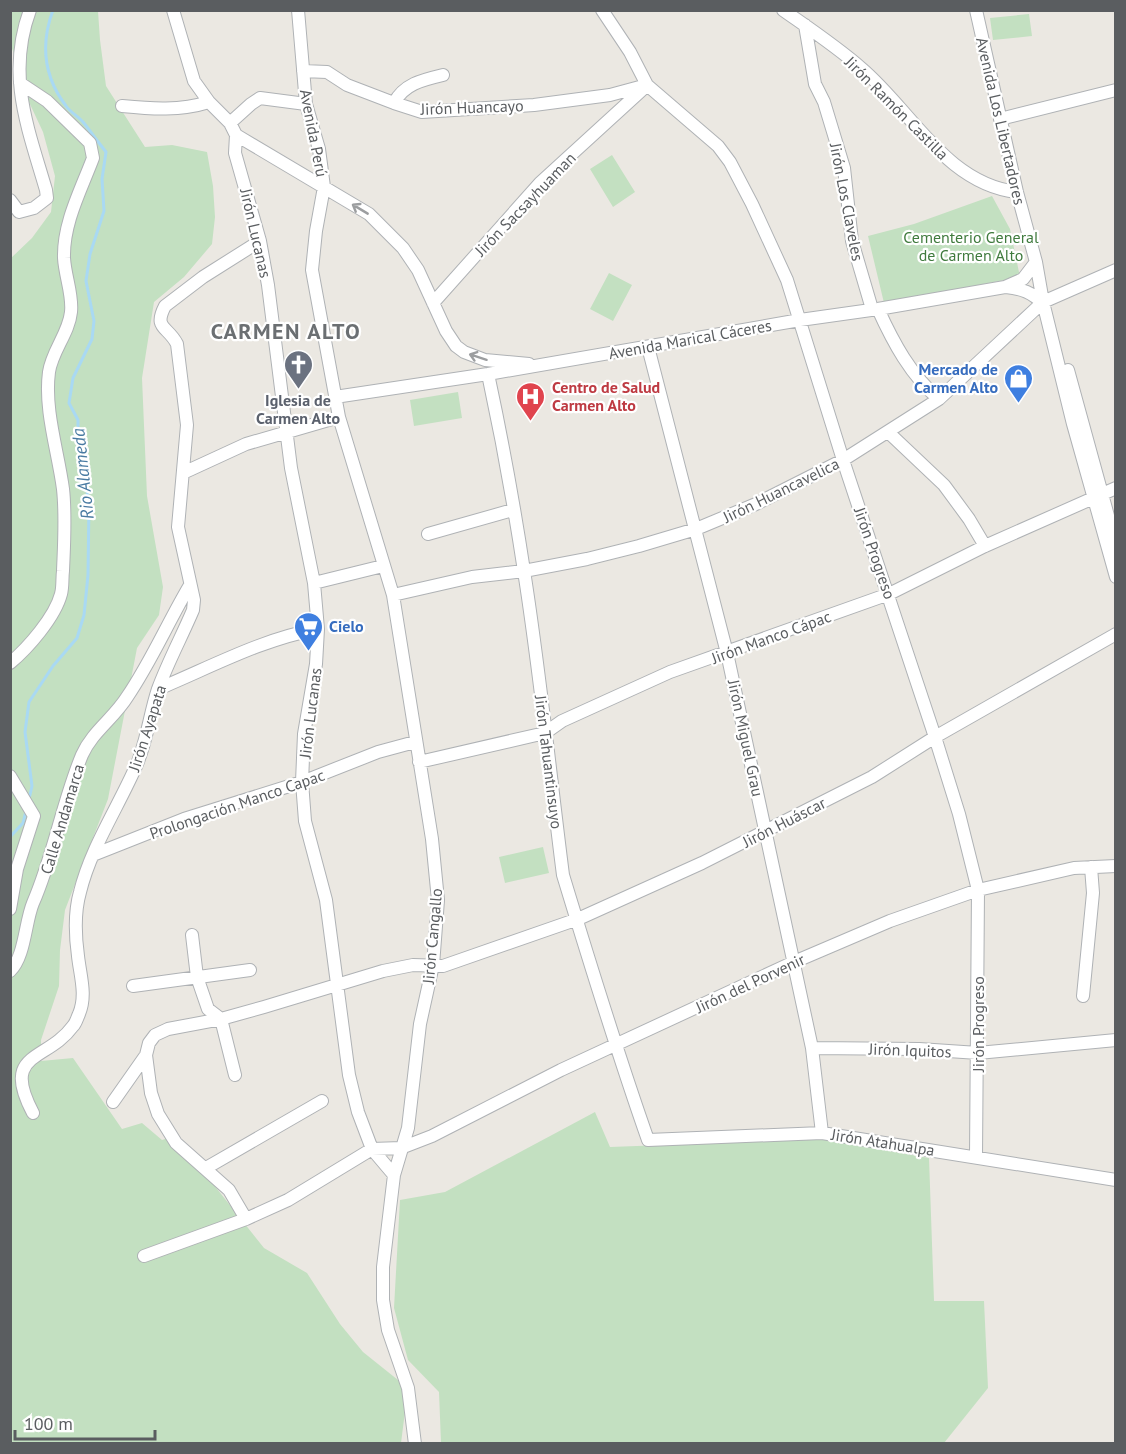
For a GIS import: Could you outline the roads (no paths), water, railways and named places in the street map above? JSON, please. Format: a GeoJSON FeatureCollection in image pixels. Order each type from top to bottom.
{"type":"FeatureCollection","features":[{"type":"Feature","properties":{"kind":"street"},"geometry":{"type":"LineString","coordinates":[[10,200],[15,213],[34,208],[46,198],[46,190],[21,100],[16,52],[30,10]]}},
{"type":"Feature","properties":{"kind":"street"},"geometry":{"type":"LineString","coordinates":[[173,10],[194,81],[233,129],[283,165],[369,214],[403,248],[418,270],[446,331],[456,346],[464,352],[485,360],[536,366]]}},
{"type":"Feature","properties":{"kind":"street","name":"Avenida Perú"},"geometry":{"type":"LineString","coordinates":[[298,10],[306,104],[319,149],[324,187],[312,270],[335,397]]}},
{"type":"Feature","properties":{"kind":"street","name":"Jirón Progreso"},"geometry":{"type":"LineString","coordinates":[[602,10],[630,52],[647,85],[718,146],[730,162],[787,280],[843,460],[935,736],[959,814],[978,890],[976,1157]]}},
{"type":"Feature","properties":{"kind":"street","name":"Jirón Ramón Castilla"},"geometry":{"type":"LineString","coordinates":[[783,10],[862,69],[942,154],[982,183],[1000,190],[1017,192]]}},
{"type":"Feature","properties":{"kind":"street","name":"Avenida Los Libertadores"},"geometry":{"type":"LineString","coordinates":[[976,10],[1017,192],[1036,262],[1043,302],[1055,322],[1116,577]]}},
{"type":"Feature","properties":{"kind":"street","name":"Jirón Los Claveles"},"geometry":{"type":"LineString","coordinates":[[805,25],[815,84],[824,102],[844,168],[852,241],[875,309],[894,344],[929,391],[939,399]]}},
{"type":"Feature","properties":{"kind":"street","name":"Jirón Huancayo"},"geometry":{"type":"LineString","coordinates":[[303,71],[327,72],[347,85],[393,104],[422,112],[495,109],[610,95],[647,85]]}},
{"type":"Feature","properties":{"kind":"street"},"geometry":{"type":"LineString","coordinates":[[393,104],[400,93],[411,85],[443,75]]}},
{"type":"Feature","properties":{"kind":"street"},"geometry":{"type":"LineString","coordinates":[[10,663],[29,646],[43,628],[61,594],[64,549],[63,491],[54,442],[49,398],[49,372],[55,352],[69,322],[71,311],[64,261],[64,237],[93,158],[90,143],[48,101],[20,83]]}},
{"type":"Feature","properties":{"kind":"street","name":"Jirón Sacsayhuaman"},"geometry":{"type":"LineString","coordinates":[[433,303],[540,183],[647,85]]}},
{"type":"Feature","properties":{"kind":"street"},"geometry":{"type":"LineString","coordinates":[[1000,119],[1116,90]]}},
{"type":"Feature","properties":{"kind":"street"},"geometry":{"type":"LineString","coordinates":[[233,129],[251,104],[260,98],[306,104]]}},
{"type":"Feature","properties":{"kind":"street"},"geometry":{"type":"LineString","coordinates":[[122,106],[157,109],[192,107],[209,102]]}},
{"type":"Feature","properties":{"kind":"street","name":"Jirón Lucanas"},"geometry":{"type":"LineString","coordinates":[[233,129],[235,153],[260,241],[277,347],[286,432],[314,583],[318,629],[316,664],[304,734],[302,782],[305,821],[326,900],[351,1084],[358,1112],[372,1149],[394,1175]]}},
{"type":"Feature","properties":{"kind":"street","name":"Jirón Ayapata"},"geometry":{"type":"LineString","coordinates":[[33,1113],[22,1099],[16,1082],[18,1071],[25,1061],[61,1037],[73,1026],[81,1008],[83,993],[75,916],[80,891],[93,855],[138,761],[158,688],[193,610],[194,600],[177,527],[187,425],[177,344],[172,334],[162,328],[159,321],[161,313],[165,306],[203,277],[260,241]]}},
{"type":"Feature","properties":{"kind":"street","name":"Avenida Marical Cáceres"},"geometry":{"type":"LineString","coordinates":[[335,397],[488,374],[1005,287],[1023,279],[1036,262]]}},
{"type":"Feature","properties":{"kind":"street","name":"Jirón Huancavelica"},"geometry":{"type":"LineString","coordinates":[[393,595],[472,577],[524,571],[587,559],[696,529],[756,504],[843,460],[939,399],[1043,302],[1116,270]]}},
{"type":"Feature","properties":{"kind":"street"},"geometry":{"type":"LineString","coordinates":[[1005,287],[1023,289],[1043,302]]}},
{"type":"Feature","properties":{"kind":"street","name":"Jirón Miguel Grau"},"geometry":{"type":"LineString","coordinates":[[648,347],[727,653],[812,1048],[822,1133]]}},
{"type":"Feature","properties":{"kind":"street","name":"Jirón Tahuantinsuyo"},"geometry":{"type":"LineString","coordinates":[[488,374],[507,465],[524,571],[563,875],[615,1046],[648,1140]]}},
{"type":"Feature","properties":{"kind":"street","name":"Jirón Cangallo"},"geometry":{"type":"LineString","coordinates":[[335,397],[393,595],[432,839],[438,900],[433,966],[420,1024],[408,1128],[394,1175],[383,1266],[383,1300],[388,1330],[408,1388],[415,1443]]}},
{"type":"Feature","properties":{"kind":"street"},"geometry":{"type":"LineString","coordinates":[[183,473],[246,444],[339,417]]}},
{"type":"Feature","properties":{"kind":"street"},"geometry":{"type":"LineString","coordinates":[[888,432],[944,485],[985,546]]}},
{"type":"Feature","properties":{"kind":"street","name":"Jirón Manco Cápac"},"geometry":{"type":"LineString","coordinates":[[419,762],[545,733],[562,722],[670,672],[889,594],[985,546],[1116,488]]}},
{"type":"Feature","properties":{"kind":"street","name":"Avenida Los Libertadores"},"geometry":{"type":"LineString","coordinates":[[1097,496],[1116,545]]}},
{"type":"Feature","properties":{"kind":"street"},"geometry":{"type":"LineString","coordinates":[[428,534],[513,510]]}},
{"type":"Feature","properties":{"kind":"street"},"geometry":{"type":"LineString","coordinates":[[314,583],[383,566]]}},
{"type":"Feature","properties":{"kind":"street","name":"Calle Andamarca"},"geometry":{"type":"LineString","coordinates":[[10,971],[18,959],[30,911],[49,864],[58,822],[83,753],[91,739],[113,717],[128,696],[190,585]]}},
{"type":"Feature","properties":{"kind":"street"},"geometry":{"type":"LineString","coordinates":[[158,688],[261,645],[295,633],[318,629]]}},
{"type":"Feature","properties":{"kind":"street","name":"Jirón Huáscar"},"geometry":{"type":"LineString","coordinates":[[113,1102],[146,1055],[149,1042],[156,1035],[168,1029],[221,1019],[393,969],[412,965],[443,966],[578,919],[766,831],[872,777],[935,736],[1116,634]]}},
{"type":"Feature","properties":{"kind":"street","name":"Prolongación Manco Capac"},"geometry":{"type":"LineString","coordinates":[[93,855],[184,819],[302,782],[378,752],[415,742]]}},
{"type":"Feature","properties":{"kind":"street","name":"Calle Andamarca"},"geometry":{"type":"LineString","coordinates":[[10,909],[14,871],[34,816],[11,777]]}},
{"type":"Feature","properties":{"kind":"street","name":"Jirón del Porvenir"},"geometry":{"type":"LineString","coordinates":[[372,1149],[401,1148],[432,1136],[561,1070],[794,962],[890,921],[978,890],[1074,868],[1116,866]]}},
{"type":"Feature","properties":{"kind":"street"},"geometry":{"type":"LineString","coordinates":[[1083,996],[1093,893],[1091,867]]}},
{"type":"Feature","properties":{"kind":"street"},"geometry":{"type":"LineString","coordinates":[[192,935],[197,977],[208,1009],[221,1019],[235,1075]]}},
{"type":"Feature","properties":{"kind":"street"},"geometry":{"type":"LineString","coordinates":[[133,986],[250,970]]}},
{"type":"Feature","properties":{"kind":"street","name":"Jirón Iquitos"},"geometry":{"type":"LineString","coordinates":[[812,1048],[919,1049],[978,1053],[1116,1040]]}},
{"type":"Feature","properties":{"kind":"street"},"geometry":{"type":"LineString","coordinates":[[146,1055],[151,1093],[158,1114],[176,1143],[230,1190],[246,1219]]}},
{"type":"Feature","properties":{"kind":"street"},"geometry":{"type":"LineString","coordinates":[[206,1168],[322,1101]]}},
{"type":"Feature","properties":{"kind":"street","name":"Jirón Atahualpa"},"geometry":{"type":"LineString","coordinates":[[648,1140],[822,1133],[1116,1180]]}},
{"type":"Feature","properties":{"kind":"street"},"geometry":{"type":"LineString","coordinates":[[144,1256],[246,1219],[288,1200],[372,1149]]}},
{"type":"Feature","properties":{"kind":"waterway","name":"Rio Alameda"},"geometry":{"type":"LineString","coordinates":[[29,799],[32,786],[25,732],[29,702],[53,666],[77,638],[84,615],[88,575],[89,502],[78,444],[78,420],[69,403],[73,378],[92,339],[94,321],[86,281],[90,254],[104,211],[102,179],[106,152],[83,122],[66,106],[53,84],[46,60],[46,36],[53,10]]}},
{"type":"Feature","properties":{"kind":"waterway","name":"Rio Alameda"},"geometry":{"type":"LineString","coordinates":[[10,837],[23,823],[26,811]]}},
{"type":"Feature","properties":{"kind":"place","name":"Iglesia de Carmen Alto"},"geometry":{"type":"Point","coordinates":[298,390]}},
{"type":"Feature","properties":{"kind":"place","name":"Mercado de Carmen Alto"},"geometry":{"type":"Point","coordinates":[1019,404]}},
{"type":"Feature","properties":{"kind":"place","name":"Centro de Salud Carmen Alto"},"geometry":{"type":"Point","coordinates":[531,422]}},
{"type":"Feature","properties":{"kind":"place","name":"Cielo"},"geometry":{"type":"Point","coordinates":[308,652]}},
{"type":"Feature","properties":{"kind":"district","name":"CARMEN ALTO"},"geometry":{"type":"Point","coordinates":[286,331]}},
{"type":"Feature","properties":{"kind":"park label","name":"Cementerio General de Carmen Alto"},"geometry":{"type":"Point","coordinates":[971,246]}}]}
